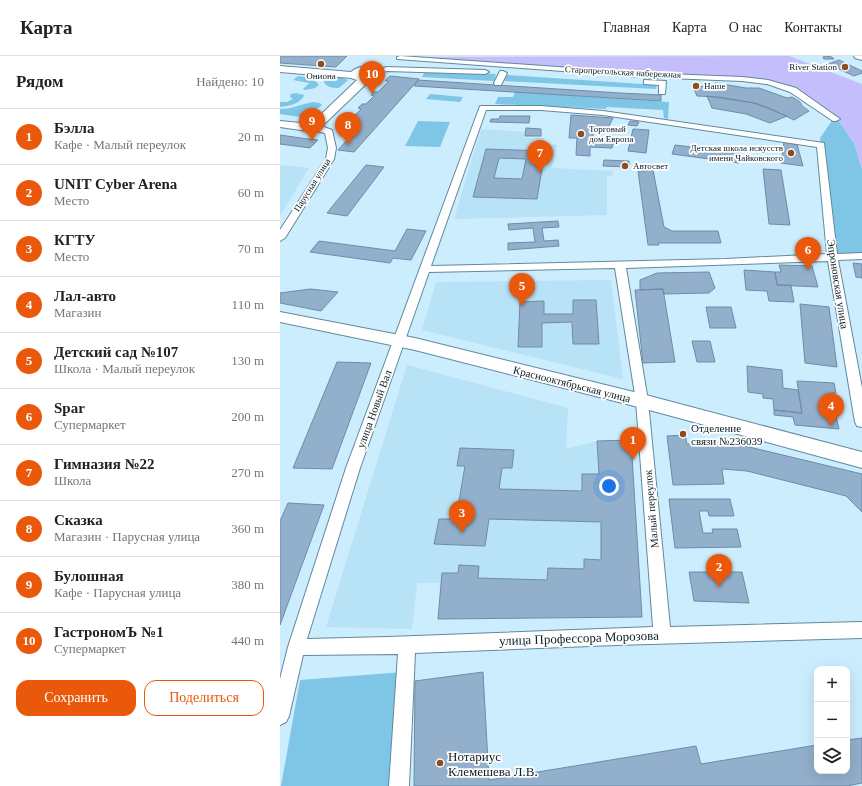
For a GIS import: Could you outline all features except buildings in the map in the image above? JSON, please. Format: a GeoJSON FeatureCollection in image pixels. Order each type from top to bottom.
{"type":"FeatureCollection","features":[{"type":"Feature","properties":{"kind":"street","name":"Старопрегольская набережная"},"geometry":{"type":"LineString","coordinates":[[399,58],[643,75],[742,79],[768,82],[793,90],[836,119]]}},
{"type":"Feature","properties":{"kind":"street","name":"Старопрегольская набережная"},"geometry":{"type":"LineString","coordinates":[[374,72],[387,69],[503,73],[663,83],[662,92]]}},
{"type":"Feature","properties":{"kind":"street"},"geometry":{"type":"LineString","coordinates":[[280,70],[358,76],[371,76],[374,72]]}},
{"type":"Feature","properties":{"kind":"street"},"geometry":{"type":"LineString","coordinates":[[498,83],[503,73]]}},
{"type":"Feature","properties":{"kind":"street"},"geometry":{"type":"LineString","coordinates":[[314,128],[362,82],[358,76]]}},
{"type":"Feature","properties":{"kind":"street","name":"Эпроновская улица"},"geometry":{"type":"LineString","coordinates":[[483,108],[541,108],[603,113],[821,145],[832,257],[862,422]]}},
{"type":"Feature","properties":{"kind":"street","name":"улица Новый Вал"},"geometry":{"type":"LineString","coordinates":[[280,716],[284,682],[353,468],[483,108]]}},
{"type":"Feature","properties":{"kind":"street","name":"Парусная улица"},"geometry":{"type":"LineString","coordinates":[[280,124],[324,129],[330,132],[332,148],[330,160],[306,195],[280,238]]}},
{"type":"Feature","properties":{"kind":"street"},"geometry":{"type":"LineString","coordinates":[[425,269],[442,270],[726,262],[862,256]]}},
{"type":"Feature","properties":{"kind":"street","name":"Малый переулок"},"geometry":{"type":"LineString","coordinates":[[620,264],[642,401],[662,635]]}},
{"type":"Feature","properties":{"kind":"street","name":"Краснооктябрьская улица"},"geometry":{"type":"LineString","coordinates":[[280,317],[398,340],[642,401],[862,460]]}},
{"type":"Feature","properties":{"kind":"street","name":"улица Профессора Морозова"},"geometry":{"type":"LineString","coordinates":[[296,647],[408,645],[662,635],[780,634],[862,630]]}},
{"type":"Feature","properties":{"kind":"street"},"geometry":{"type":"LineString","coordinates":[[399,786],[408,645]]}},
{"type":"Feature","properties":{"kind":"shaded area"},"geometry":{"type":"Polygon","coordinates":[[[789,56],[862,84],[862,169],[854,143],[836,117],[794,89],[743,78],[617,72],[393,57],[789,56]]]}},
{"type":"Feature","properties":{"kind":"shaded area"},"geometry":{"type":"Polygon","coordinates":[[[425,71],[496,74],[494,81],[422,77],[425,71]]]}},
{"type":"Feature","properties":{"kind":"shaded area"},"geometry":{"type":"Polygon","coordinates":[[[507,75],[657,85],[656,89],[504,81],[507,75]]]}},
{"type":"Feature","properties":{"kind":"shaded area"},"geometry":{"type":"Polygon","coordinates":[[[298,76],[313,78],[319,85],[315,88],[305,90],[303,89],[309,83],[293,80],[298,76]]]}},
{"type":"Feature","properties":{"kind":"shaded area"},"geometry":{"type":"Polygon","coordinates":[[[326,77],[340,77],[348,80],[339,88],[334,88],[330,87],[324,82],[323,79],[326,77]]]}},
{"type":"Feature","properties":{"kind":"shaded area"},"geometry":{"type":"Polygon","coordinates":[[[515,92],[669,102],[668,119],[664,118],[663,110],[495,104],[498,97],[513,97],[515,92]]]}},
{"type":"Feature","properties":{"kind":"shaded area"},"geometry":{"type":"Polygon","coordinates":[[[296,93],[304,96],[297,103],[280,107],[280,102],[287,102],[293,99],[290,97],[291,94],[296,93]]]}},
{"type":"Feature","properties":{"kind":"shaded area"},"geometry":{"type":"Polygon","coordinates":[[[430,94],[463,97],[460,102],[426,99],[430,94]]]}},
{"type":"Feature","properties":{"kind":"shaded area"},"geometry":{"type":"Polygon","coordinates":[[[313,102],[320,103],[322,105],[307,115],[298,116],[280,114],[280,109],[313,102]]]}},
{"type":"Feature","properties":{"kind":"shaded area"},"geometry":{"type":"Polygon","coordinates":[[[836,117],[854,143],[862,169],[862,256],[832,257],[820,138],[836,117]]]}},
{"type":"Feature","properties":{"kind":"shaded area"},"geometry":{"type":"Polygon","coordinates":[[[418,121],[450,122],[440,147],[405,146],[418,121]]]}},
{"type":"Feature","properties":{"kind":"shaded area"},"geometry":{"type":"Polygon","coordinates":[[[481,129],[525,132],[524,138],[544,138],[544,144],[557,145],[552,168],[613,171],[612,176],[607,176],[607,215],[454,219],[481,129]]]}},
{"type":"Feature","properties":{"kind":"shaded area"},"geometry":{"type":"Polygon","coordinates":[[[280,165],[309,168],[280,216],[280,165]]]}},
{"type":"Feature","properties":{"kind":"shaded area"},"geometry":{"type":"Polygon","coordinates":[[[611,280],[623,379],[422,330],[436,282],[611,280]]]}},
{"type":"Feature","properties":{"kind":"shaded area"},"geometry":{"type":"Polygon","coordinates":[[[407,365],[568,408],[566,449],[597,441],[631,440],[642,617],[438,619],[440,583],[417,583],[412,629],[326,627],[407,365]]]}},
{"type":"Feature","properties":{"kind":"shaded area"},"geometry":{"type":"Polygon","coordinates":[[[403,672],[393,786],[281,786],[300,680],[403,672]]]}},
{"type":"Feature","properties":{"kind":"place","name":"Ониона"},"geometry":{"type":"Point","coordinates":[321,64]}},
{"type":"Feature","properties":{"kind":"place","name":"River Station"},"geometry":{"type":"Point","coordinates":[845,67]}},
{"type":"Feature","properties":{"kind":"place","name":"Наше"},"geometry":{"type":"Point","coordinates":[696,86]}},
{"type":"Feature","properties":{"kind":"place","name":"ГастрономЪ №1"},"geometry":{"type":"Point","coordinates":[372,94]}},
{"type":"Feature","properties":{"kind":"place","name":"Торговый дом Европа"},"geometry":{"type":"Point","coordinates":[581,134]}},
{"type":"Feature","properties":{"kind":"place","name":"Булошная"},"geometry":{"type":"Point","coordinates":[312,141]}},
{"type":"Feature","properties":{"kind":"place","name":"Сказка"},"geometry":{"type":"Point","coordinates":[348,145]}},
{"type":"Feature","properties":{"kind":"place","name":"Детская школа искусств имени Чайковского"},"geometry":{"type":"Point","coordinates":[791,153]}},
{"type":"Feature","properties":{"kind":"place","name":"Автосвет"},"geometry":{"type":"Point","coordinates":[625,166]}},
{"type":"Feature","properties":{"kind":"place","name":"Гимназия №22"},"geometry":{"type":"Point","coordinates":[540,173]}},
{"type":"Feature","properties":{"kind":"place","name":"Spar"},"geometry":{"type":"Point","coordinates":[808,270]}},
{"type":"Feature","properties":{"kind":"place","name":"Детский сад №107"},"geometry":{"type":"Point","coordinates":[522,306]}},
{"type":"Feature","properties":{"kind":"place","name":"Лал-авто"},"geometry":{"type":"Point","coordinates":[831,426]}},
{"type":"Feature","properties":{"kind":"place","name":"Отделение связи №236039"},"geometry":{"type":"Point","coordinates":[683,434]}},
{"type":"Feature","properties":{"kind":"place","name":"Бэлла"},"geometry":{"type":"Point","coordinates":[633,460]}},
{"type":"Feature","properties":{"kind":"place","name":"КГТУ"},"geometry":{"type":"Point","coordinates":[462,533]}},
{"type":"Feature","properties":{"kind":"place","name":"UNIT Cyber Arena"},"geometry":{"type":"Point","coordinates":[719,587]}},
{"type":"Feature","properties":{"kind":"place","name":"Нотариус Клемешева Л.В."},"geometry":{"type":"Point","coordinates":[440,763]}}]}
